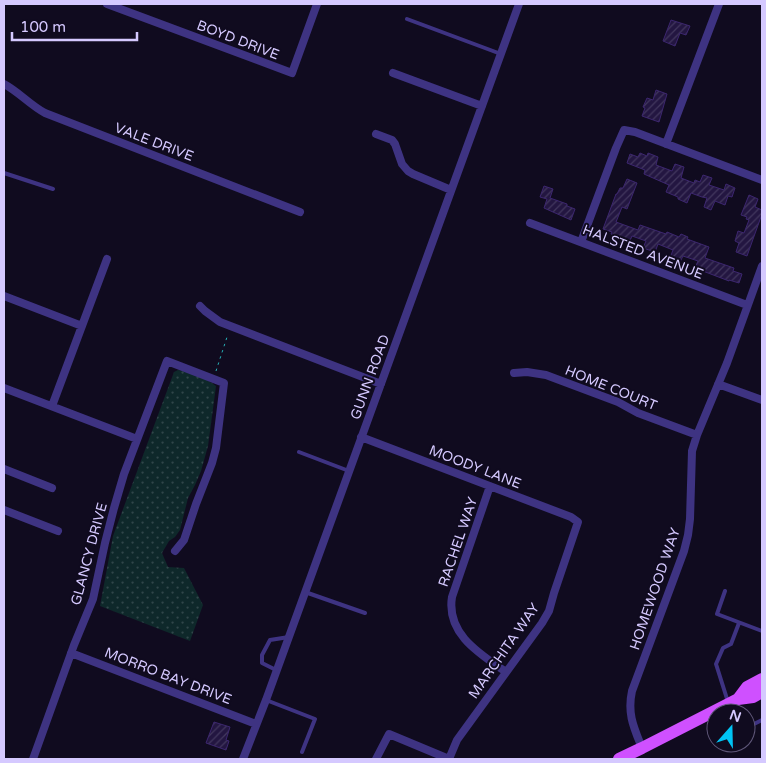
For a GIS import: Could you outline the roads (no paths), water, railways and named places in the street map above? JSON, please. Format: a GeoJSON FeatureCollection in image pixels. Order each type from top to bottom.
{"type":"FeatureCollection","features":[{"type":"Feature","properties":{"kind":"main road"},"geometry":{"type":"LineString","coordinates":[[733,701],[747,686],[762,679]]}},
{"type":"Feature","properties":{"kind":"main road"},"geometry":{"type":"LineString","coordinates":[[729,703],[762,687]]}},
{"type":"Feature","properties":{"kind":"main road"},"geometry":{"type":"LineString","coordinates":[[733,701],[753,697],[762,692]]}},
{"type":"Feature","properties":{"kind":"main road"},"geometry":{"type":"LineString","coordinates":[[619,759],[706,715]]}},
{"type":"Feature","properties":{"kind":"street","name":"BOYD DRIVE"},"geometry":{"type":"LineString","coordinates":[[107,4],[292,73],[317,4]]}},
{"type":"Feature","properties":{"kind":"street","name":"GUNN ROAD"},"geometry":{"type":"LineString","coordinates":[[243,759],[519,4]]}},
{"type":"Feature","properties":{"kind":"street"},"geometry":{"type":"LineString","coordinates":[[666,144],[719,4]]}},
{"type":"Feature","properties":{"kind":"street"},"geometry":{"type":"LineString","coordinates":[[393,73],[482,106]]}},
{"type":"Feature","properties":{"kind":"street","name":"VALE DRIVE"},"geometry":{"type":"LineString","coordinates":[[4,84],[45,113],[300,212]]}},
{"type":"Feature","properties":{"kind":"street"},"geometry":{"type":"LineString","coordinates":[[581,242],[624,130],[635,132],[762,180]]}},
{"type":"Feature","properties":{"kind":"street"},"geometry":{"type":"LineString","coordinates":[[376,134],[392,140],[402,164],[408,171],[451,190]]}},
{"type":"Feature","properties":{"kind":"street","name":"HALSTED AVENUE"},"geometry":{"type":"LineString","coordinates":[[530,223],[747,305]]}},
{"type":"Feature","properties":{"kind":"street"},"geometry":{"type":"LineString","coordinates":[[52,406],[107,259]]}},
{"type":"Feature","properties":{"kind":"street","name":"HOMEWOOD WAY"},"geometry":{"type":"LineString","coordinates":[[642,748],[632,724],[630,698],[686,543],[690,519],[692,451],[727,363],[762,266]]}},
{"type":"Feature","properties":{"kind":"street"},"geometry":{"type":"LineString","coordinates":[[4,296],[82,326]]}},
{"type":"Feature","properties":{"kind":"street"},"geometry":{"type":"LineString","coordinates":[[200,306],[214,319],[381,384]]}},
{"type":"Feature","properties":{"kind":"street","name":"GLANCY DRIVE"},"geometry":{"type":"LineString","coordinates":[[33,759],[71,653],[93,599],[105,543],[124,474],[167,361],[224,383],[216,448],[210,471],[184,540],[175,551]]}},
{"type":"Feature","properties":{"kind":"street","name":"HOME COURT"},"geometry":{"type":"LineString","coordinates":[[514,373],[527,372],[546,375],[697,435]]}},
{"type":"Feature","properties":{"kind":"street"},"geometry":{"type":"LineString","coordinates":[[718,384],[762,400]]}},
{"type":"Feature","properties":{"kind":"street"},"geometry":{"type":"LineString","coordinates":[[4,388],[137,439]]}},
{"type":"Feature","properties":{"kind":"street","name":"MOODY LANE"},"geometry":{"type":"LineString","coordinates":[[361,437],[571,517],[578,522]]}},
{"type":"Feature","properties":{"kind":"street"},"geometry":{"type":"LineString","coordinates":[[4,469],[52,488]]}},
{"type":"Feature","properties":{"kind":"street","name":"RACHEL WAY"},"geometry":{"type":"LineString","coordinates":[[490,486],[452,598],[451,609],[453,620],[462,635],[485,657],[506,672]]}},
{"type":"Feature","properties":{"kind":"street"},"geometry":{"type":"LineString","coordinates":[[4,510],[58,531]]}},
{"type":"Feature","properties":{"kind":"street","name":"MARCHITA WAY"},"geometry":{"type":"LineString","coordinates":[[449,759],[457,740],[542,624],[549,611],[578,522]]}},
{"type":"Feature","properties":{"kind":"street","name":"MORRO BAY DRIVE"},"geometry":{"type":"LineString","coordinates":[[71,653],[256,724]]}},
{"type":"Feature","properties":{"kind":"street"},"geometry":{"type":"LineString","coordinates":[[376,759],[390,734],[449,759]]}},
{"type":"Feature","properties":{"kind":"lane"},"geometry":{"type":"LineString","coordinates":[[406,19],[501,54]]}},
{"type":"Feature","properties":{"kind":"lane"},"geometry":{"type":"LineString","coordinates":[[4,173],[53,189]]}},
{"type":"Feature","properties":{"kind":"lane"},"geometry":{"type":"LineString","coordinates":[[299,452],[349,471]]}},
{"type":"Feature","properties":{"kind":"lane"},"geometry":{"type":"LineString","coordinates":[[725,591],[716,614],[762,631]]}},
{"type":"Feature","properties":{"kind":"lane"},"geometry":{"type":"LineString","coordinates":[[305,592],[365,613]]}},
{"type":"Feature","properties":{"kind":"lane"},"geometry":{"type":"LineString","coordinates":[[733,701],[716,664],[723,648],[731,644],[739,623]]}},
{"type":"Feature","properties":{"kind":"lane"},"geometry":{"type":"LineString","coordinates":[[276,670],[262,663],[262,655],[270,640],[289,637]]}},
{"type":"Feature","properties":{"kind":"lane"},"geometry":{"type":"LineString","coordinates":[[266,700],[315,719],[302,752]]}}]}
